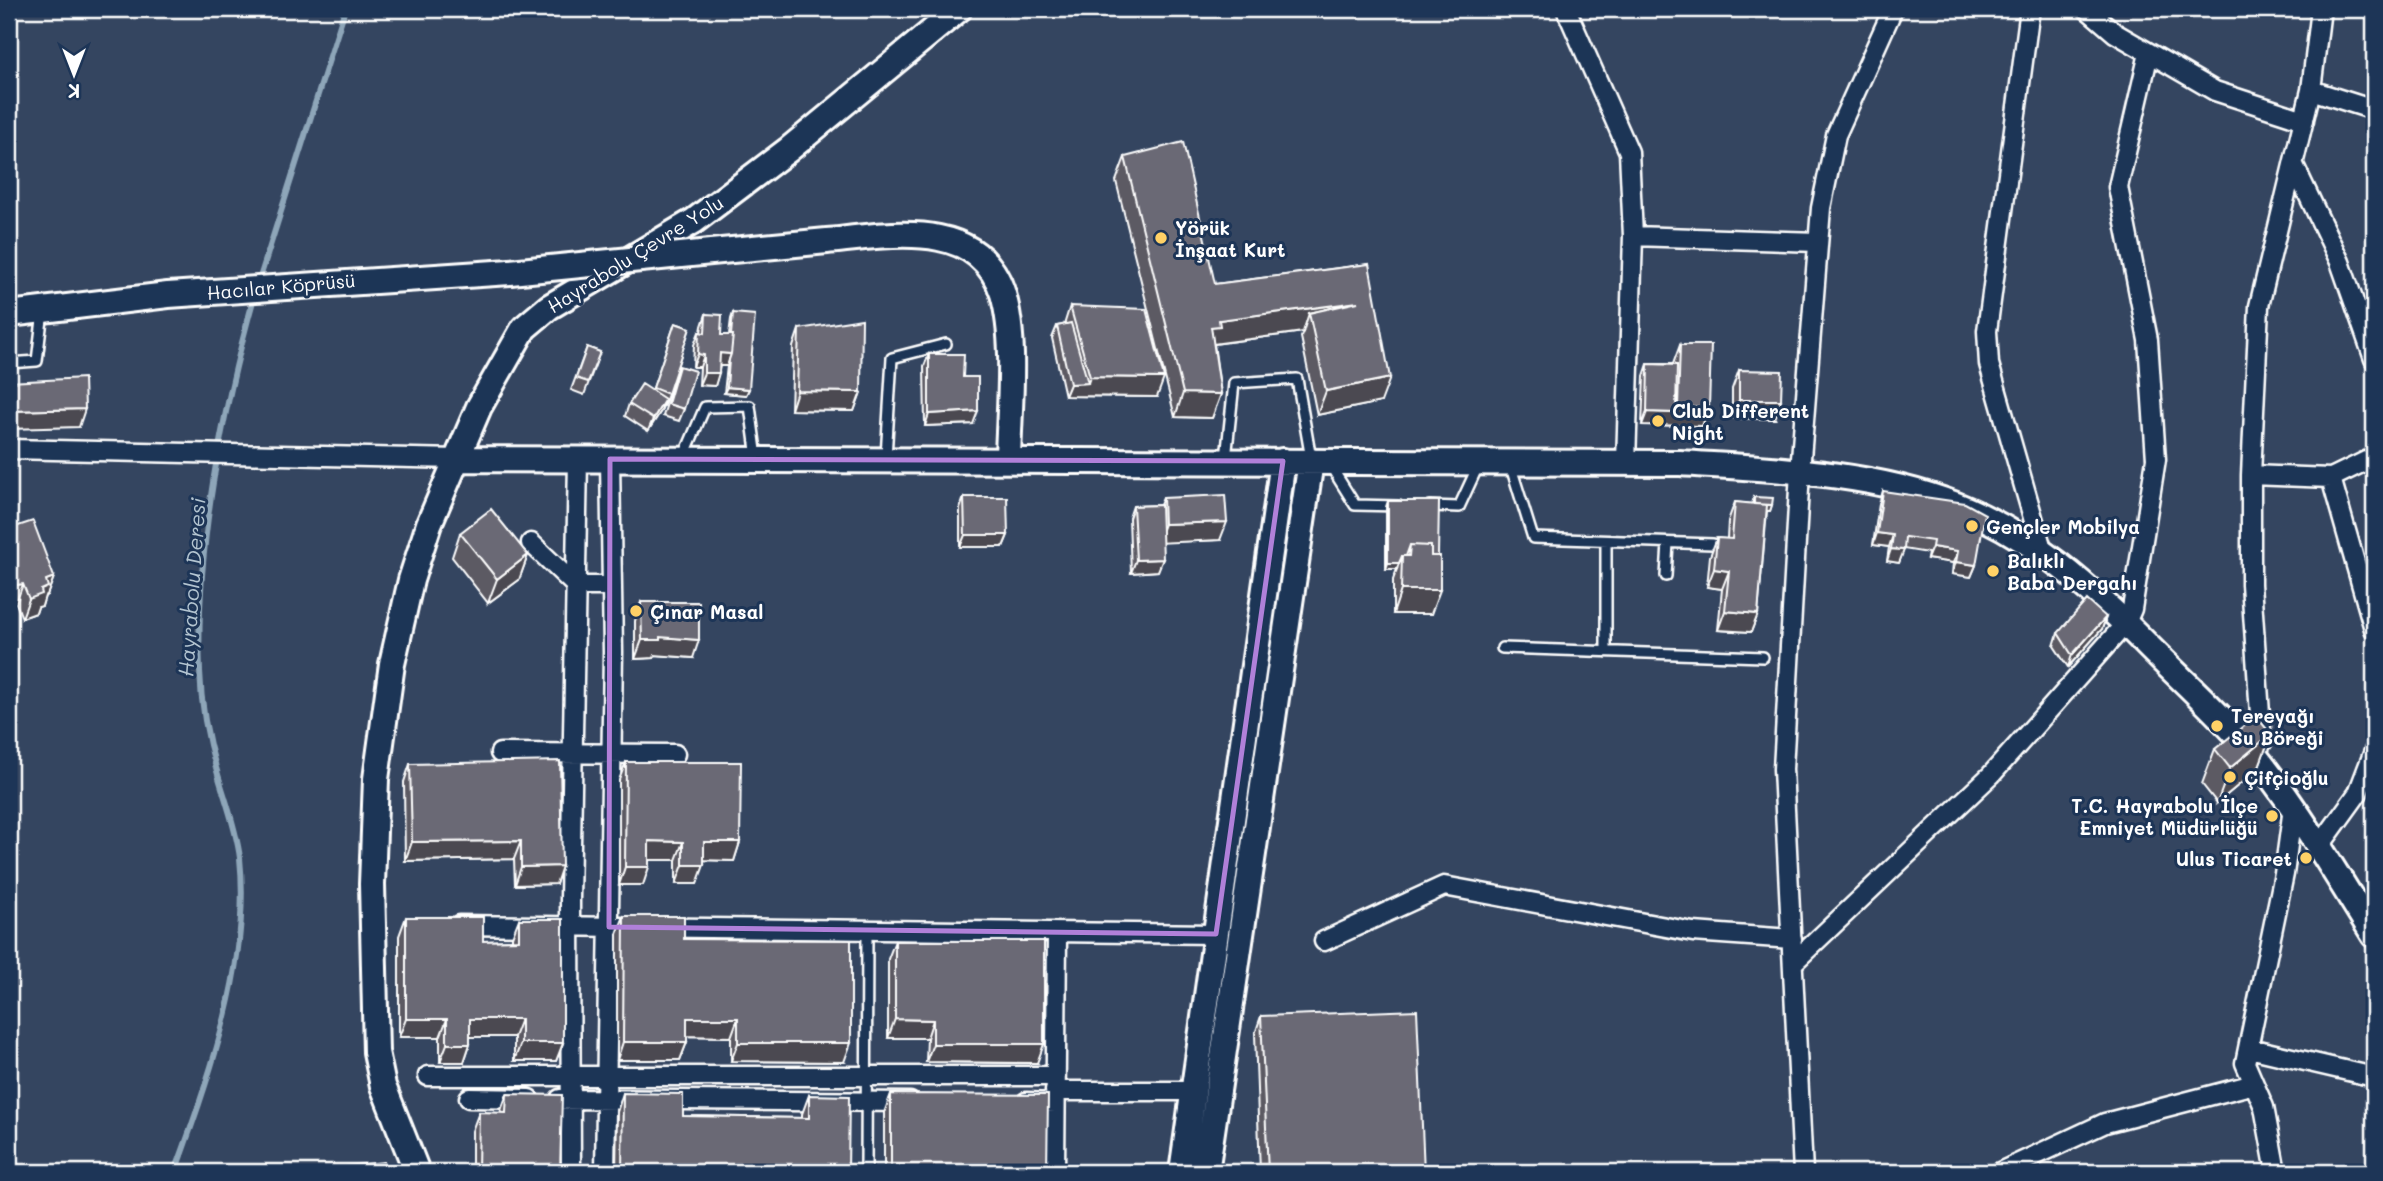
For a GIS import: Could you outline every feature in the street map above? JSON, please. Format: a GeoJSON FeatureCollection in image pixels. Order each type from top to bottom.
{"type":"FeatureCollection","features":[{"type":"Feature","properties":{"kind":"main road","name":"Hayrabolu Çevre Yolu"},"geometry":{"type":"LineString","coordinates":[[417,1172],[386,1096],[376,1052],[372,949],[373,815],[386,703],[411,580],[429,524],[479,407],[524,328],[549,307],[694,221],[788,150],[958,9]]}},
{"type":"Feature","properties":{"kind":"main road","name":"Hacılar Köprüsü"},"geometry":{"type":"LineString","coordinates":[[9,314],[167,295],[510,272],[893,235],[929,234],[954,241],[976,252],[993,272],[1007,314],[1008,459]]}},
{"type":"Feature","properties":{"kind":"main road"},"geometry":{"type":"LineString","coordinates":[[458,459],[1626,463],[1800,471],[1884,484],[1954,504],[2002,525],[2042,549],[2126,623],[2240,738],[2293,808],[2374,934]]}},
{"type":"Feature","properties":{"kind":"main road"},"geometry":{"type":"LineString","coordinates":[[1182,1172],[1283,461]]}},
{"type":"Feature","properties":{"kind":"main road"},"geometry":{"type":"LineString","coordinates":[[1206,1172],[1319,461]]}},
{"type":"Feature","properties":{"kind":"street"},"geometry":{"type":"LineString","coordinates":[[1566,9],[1629,152],[1633,236],[1626,463]]}},
{"type":"Feature","properties":{"kind":"street"},"geometry":{"type":"LineString","coordinates":[[1803,1172],[1783,769],[1800,471],[1821,208],[1836,135],[1893,9]]}},
{"type":"Feature","properties":{"kind":"street"},"geometry":{"type":"LineString","coordinates":[[2030,9],[1987,331],[1989,364],[2042,549]]}},
{"type":"Feature","properties":{"kind":"street"},"geometry":{"type":"LineString","coordinates":[[2087,9],[2115,33],[2215,91],[2304,120]]}},
{"type":"Feature","properties":{"kind":"street"},"geometry":{"type":"LineString","coordinates":[[2263,769],[2251,584],[2252,475],[2259,306],[2311,90],[2321,9]]}},
{"type":"Feature","properties":{"kind":"street"},"geometry":{"type":"LineString","coordinates":[[1793,963],[1991,775],[2126,623],[2132,609],[2156,459],[2148,340],[2118,187],[2150,53]]}},
{"type":"Feature","properties":{"kind":"street"},"geometry":{"type":"LineString","coordinates":[[2311,90],[2374,110]]}},
{"type":"Feature","properties":{"kind":"street"},"geometry":{"type":"LineString","coordinates":[[2294,165],[2340,262],[2374,359]]}},
{"type":"Feature","properties":{"kind":"street"},"geometry":{"type":"LineString","coordinates":[[1633,236],[1818,242]]}},
{"type":"Feature","properties":{"kind":"street"},"geometry":{"type":"LineString","coordinates":[[9,449],[458,459]]}},
{"type":"Feature","properties":{"kind":"street"},"geometry":{"type":"LineString","coordinates":[[2252,475],[2331,478],[2374,457]]}},
{"type":"Feature","properties":{"kind":"street"},"geometry":{"type":"LineString","coordinates":[[571,1172],[570,926],[578,459]]}},
{"type":"Feature","properties":{"kind":"street"},"geometry":{"type":"LineString","coordinates":[[605,1172],[611,754],[610,459]]}},
{"type":"Feature","properties":{"kind":"street"},"geometry":{"type":"LineString","coordinates":[[2331,478],[2374,629]]}},
{"type":"Feature","properties":{"kind":"street"},"geometry":{"type":"LineString","coordinates":[[531,542],[576,586],[612,586]]}},
{"type":"Feature","properties":{"kind":"street"},"geometry":{"type":"LineString","coordinates":[[2319,847],[2358,793],[2374,751]]}},
{"type":"Feature","properties":{"kind":"street"},"geometry":{"type":"LineString","coordinates":[[500,753],[675,754]]}},
{"type":"Feature","properties":{"kind":"street"},"geometry":{"type":"LineString","coordinates":[[2276,1172],[2264,1107],[2245,1063],[2284,874],[2293,808]]}},
{"type":"Feature","properties":{"kind":"street"},"geometry":{"type":"LineString","coordinates":[[1324,942],[1444,886],[1693,932],[1792,939]]}},
{"type":"Feature","properties":{"kind":"street"},"geometry":{"type":"LineString","coordinates":[[447,925],[1216,934]]}},
{"type":"Feature","properties":{"kind":"street"},"geometry":{"type":"LineString","coordinates":[[1055,1172],[1057,934]]}},
{"type":"Feature","properties":{"kind":"street"},"geometry":{"type":"LineString","coordinates":[[2249,1048],[2374,1077]]}},
{"type":"Feature","properties":{"kind":"street"},"geometry":{"type":"LineString","coordinates":[[428,1076],[866,1076],[1055,1090],[1193,1091]]}},
{"type":"Feature","properties":{"kind":"street"},"geometry":{"type":"LineString","coordinates":[[2000,1172],[2105,1123],[2254,1084]]}},
{"type":"Feature","properties":{"kind":"street"},"geometry":{"type":"LineString","coordinates":[[1002,1102],[1055,1090]]}},
{"type":"Feature","properties":{"kind":"street"},"geometry":{"type":"LineString","coordinates":[[469,1098],[934,1102]]}},
{"type":"Feature","properties":{"kind":"street"},"geometry":{"type":"LineString","coordinates":[[2036,1172],[2045,1151]]}},
{"type":"Feature","properties":{"kind":"lane"},"geometry":{"type":"LineString","coordinates":[[9,363],[37,361],[43,310]]}},
{"type":"Feature","properties":{"kind":"lane"},"geometry":{"type":"LineString","coordinates":[[886,459],[892,358],[946,344]]}},
{"type":"Feature","properties":{"kind":"lane"},"geometry":{"type":"LineString","coordinates":[[1226,460],[1234,383],[1297,379],[1319,461],[1355,505],[1407,506]]}},
{"type":"Feature","properties":{"kind":"lane"},"geometry":{"type":"LineString","coordinates":[[683,459],[705,407],[750,406],[757,459]]}},
{"type":"Feature","properties":{"kind":"lane"},"geometry":{"type":"LineString","coordinates":[[1420,506],[1458,507],[1480,462]]}},
{"type":"Feature","properties":{"kind":"lane"},"geometry":{"type":"LineString","coordinates":[[1510,462],[1533,538],[1713,544]]}},
{"type":"Feature","properties":{"kind":"lane"},"geometry":{"type":"LineString","coordinates":[[1606,541],[1606,652]]}},
{"type":"Feature","properties":{"kind":"lane"},"geometry":{"type":"LineString","coordinates":[[1666,576],[1668,543]]}},
{"type":"Feature","properties":{"kind":"lane"},"geometry":{"type":"LineString","coordinates":[[1502,648],[1763,657]]}},
{"type":"Feature","properties":{"kind":"lane"},"geometry":{"type":"LineString","coordinates":[[866,1172],[867,931]]}},
{"type":"Feature","properties":{"kind":"highlighted area"},"geometry":{"type":"Polygon","coordinates":[[[610,459],[1283,461],[1216,934],[609,927],[610,459]]]}},
{"type":"Feature","properties":{"kind":"building"},"geometry":{"type":"Polygon","coordinates":[[[1183,142],[1215,284],[1369,264],[1390,378],[1326,391],[1309,313],[1358,302],[1219,320],[1220,326],[1211,327],[1221,394],[1183,393],[1125,157],[1183,142]]]}},
{"type":"Feature","properties":{"kind":"building"},"geometry":{"type":"Polygon","coordinates":[[[1070,306],[1146,309],[1164,378],[1090,377],[1070,306]]]}},
{"type":"Feature","properties":{"kind":"building"},"geometry":{"type":"Polygon","coordinates":[[[733,313],[755,315],[749,389],[727,387],[733,313]]]}},
{"type":"Feature","properties":{"kind":"building"},"geometry":{"type":"Polygon","coordinates":[[[706,314],[722,315],[721,335],[733,335],[731,354],[720,353],[719,373],[704,373],[704,355],[698,354],[699,332],[705,333],[706,314]]]}},
{"type":"Feature","properties":{"kind":"building"},"geometry":{"type":"Polygon","coordinates":[[[862,319],[861,392],[797,391],[799,329],[862,319]]]}},
{"type":"Feature","properties":{"kind":"building"},"geometry":{"type":"Polygon","coordinates":[[[675,323],[690,328],[668,394],[653,388],[675,323]]]}},
{"type":"Feature","properties":{"kind":"building"},"geometry":{"type":"Polygon","coordinates":[[[1071,323],[1088,383],[1070,384],[1057,326],[1071,323]]]}},
{"type":"Feature","properties":{"kind":"building"},"geometry":{"type":"Polygon","coordinates":[[[1680,345],[1711,345],[1709,408],[1678,407],[1680,345]]]}},
{"type":"Feature","properties":{"kind":"building"},"geometry":{"type":"Polygon","coordinates":[[[587,347],[600,352],[588,382],[576,378],[587,347]]]}},
{"type":"Feature","properties":{"kind":"building"},"geometry":{"type":"Polygon","coordinates":[[[929,354],[964,354],[963,377],[978,377],[978,411],[929,414],[929,354]]]}},
{"type":"Feature","properties":{"kind":"building"},"geometry":{"type":"Polygon","coordinates":[[[1648,364],[1677,365],[1676,413],[1647,412],[1648,364]]]}},
{"type":"Feature","properties":{"kind":"building"},"geometry":{"type":"Polygon","coordinates":[[[679,366],[695,371],[684,409],[668,404],[679,366]]]}},
{"type":"Feature","properties":{"kind":"building"},"geometry":{"type":"Polygon","coordinates":[[[1739,370],[1782,371],[1781,400],[1739,400],[1739,370]]]}},
{"type":"Feature","properties":{"kind":"building"},"geometry":{"type":"Polygon","coordinates":[[[84,378],[85,409],[9,411],[9,382],[84,378]]]}},
{"type":"Feature","properties":{"kind":"building"},"geometry":{"type":"Polygon","coordinates":[[[642,384],[665,399],[653,419],[629,404],[642,384]]]}},
{"type":"Feature","properties":{"kind":"building"},"geometry":{"type":"Polygon","coordinates":[[[1883,491],[1965,503],[1985,514],[1976,565],[1956,562],[1958,551],[1932,547],[1933,541],[1905,537],[1904,550],[1891,549],[1893,535],[1877,533],[1883,491]]]}},
{"type":"Feature","properties":{"kind":"building"},"geometry":{"type":"Polygon","coordinates":[[[1225,495],[1227,522],[1164,524],[1163,498],[1225,495]]]}},
{"type":"Feature","properties":{"kind":"building"},"geometry":{"type":"Polygon","coordinates":[[[964,497],[1007,497],[1008,535],[965,535],[964,497]]]}},
{"type":"Feature","properties":{"kind":"building"},"geometry":{"type":"Polygon","coordinates":[[[1754,497],[1773,498],[1772,505],[1754,504],[1754,497]]]}},
{"type":"Feature","properties":{"kind":"building"},"geometry":{"type":"Polygon","coordinates":[[[1388,501],[1439,501],[1438,556],[1431,556],[1431,546],[1410,545],[1406,556],[1402,556],[1399,563],[1388,563],[1388,501]]]}},
{"type":"Feature","properties":{"kind":"building"},"geometry":{"type":"Polygon","coordinates":[[[1735,502],[1767,505],[1758,614],[1725,611],[1729,571],[1714,569],[1717,538],[1732,539],[1735,502]]]}},
{"type":"Feature","properties":{"kind":"building"},"geometry":{"type":"Polygon","coordinates":[[[1161,505],[1163,559],[1136,560],[1133,506],[1161,505]]]}},
{"type":"Feature","properties":{"kind":"building"},"geometry":{"type":"Polygon","coordinates":[[[491,509],[528,555],[497,579],[460,533],[491,509]]]}},
{"type":"Feature","properties":{"kind":"building"},"geometry":{"type":"Polygon","coordinates":[[[33,521],[54,577],[46,580],[48,587],[41,590],[42,594],[29,599],[23,584],[9,586],[9,529],[33,521]]]}},
{"type":"Feature","properties":{"kind":"building"},"geometry":{"type":"Polygon","coordinates":[[[1410,545],[1431,546],[1431,556],[1440,556],[1440,590],[1401,590],[1402,556],[1409,556],[1410,545]]]}},
{"type":"Feature","properties":{"kind":"building"},"geometry":{"type":"Polygon","coordinates":[[[2087,600],[2106,617],[2072,655],[2058,633],[2087,600]]]}},
{"type":"Feature","properties":{"kind":"building"},"geometry":{"type":"Polygon","coordinates":[[[641,602],[699,602],[699,640],[660,637],[660,640],[642,640],[641,602]]]}},
{"type":"Feature","properties":{"kind":"building"},"geometry":{"type":"Polygon","coordinates":[[[2256,716],[2271,734],[2230,768],[2215,749],[2256,716]]]}},
{"type":"Feature","properties":{"kind":"building"},"geometry":{"type":"Polygon","coordinates":[[[560,761],[562,866],[521,867],[521,841],[412,842],[410,764],[560,761]]]}},
{"type":"Feature","properties":{"kind":"building"},"geometry":{"type":"Polygon","coordinates":[[[626,762],[741,762],[740,842],[704,842],[704,865],[683,865],[683,842],[649,841],[649,867],[625,867],[626,762]]]}},
{"type":"Feature","properties":{"kind":"building"},"geometry":{"type":"Polygon","coordinates":[[[624,916],[684,916],[684,939],[851,940],[851,1043],[738,1043],[738,1018],[687,1018],[687,1042],[623,1042],[624,916]]]}},
{"type":"Feature","properties":{"kind":"building"},"geometry":{"type":"Polygon","coordinates":[[[406,917],[483,917],[483,941],[519,940],[519,919],[563,919],[563,1043],[521,1043],[521,1019],[470,1019],[470,1044],[447,1044],[447,1019],[406,1019],[406,917]]]}},
{"type":"Feature","properties":{"kind":"building"},"geometry":{"type":"Polygon","coordinates":[[[895,941],[1044,941],[1044,1044],[933,1044],[933,1020],[895,1019],[895,941]]]}},
{"type":"Feature","properties":{"kind":"building"},"geometry":{"type":"Polygon","coordinates":[[[1417,1010],[1424,1172],[1268,1172],[1261,1016],[1417,1010]]]}},
{"type":"Feature","properties":{"kind":"building"},"geometry":{"type":"Polygon","coordinates":[[[623,1093],[683,1094],[683,1116],[809,1118],[809,1095],[849,1096],[848,1172],[622,1172],[623,1093]]]}},
{"type":"Feature","properties":{"kind":"building"},"geometry":{"type":"Polygon","coordinates":[[[507,1094],[562,1095],[560,1172],[478,1172],[479,1112],[506,1113],[507,1094]]]}},
{"type":"Feature","properties":{"kind":"building"},"geometry":{"type":"Polygon","coordinates":[[[891,1094],[1048,1095],[1047,1172],[891,1172],[891,1094]]]}},
{"type":"Feature","properties":{"kind":"building"},"geometry":{"type":"Polygon","coordinates":[[[384,1162],[385,1172],[348,1172],[347,1166],[384,1162]]]}},
{"type":"Feature","properties":{"kind":"waterway","name":"Hayrabolu Deresi"},"geometry":{"type":"LineString","coordinates":[[258,284],[345,9]]}},
{"type":"Feature","properties":{"kind":"waterway","name":"Hayrabolu Deresi"},"geometry":{"type":"LineString","coordinates":[[175,1172],[225,1018],[239,937],[242,897],[240,858],[205,721],[200,625],[202,578],[213,481],[232,385],[255,294]]}},
{"type":"Feature","properties":{"kind":"place","name":"Yörük İnşaat Kurt"},"geometry":{"type":"Point","coordinates":[1161,238]}},
{"type":"Feature","properties":{"kind":"place","name":"Club Different Night"},"geometry":{"type":"Point","coordinates":[1658,421]}},
{"type":"Feature","properties":{"kind":"place","name":"Gençler Mobilya"},"geometry":{"type":"Point","coordinates":[1972,526]}},
{"type":"Feature","properties":{"kind":"place","name":"Balıklı Baba Dergahı"},"geometry":{"type":"Point","coordinates":[1993,571]}},
{"type":"Feature","properties":{"kind":"place","name":"Çınar Masal"},"geometry":{"type":"Point","coordinates":[636,611]}},
{"type":"Feature","properties":{"kind":"place","name":"Tereyağı Su Böreği"},"geometry":{"type":"Point","coordinates":[2217,726]}},
{"type":"Feature","properties":{"kind":"place","name":"Çifçioğlu"},"geometry":{"type":"Point","coordinates":[2230,777]}},
{"type":"Feature","properties":{"kind":"place","name":"T.C. Hayrabolu İlçe Emniyet Müdürlüğü"},"geometry":{"type":"Point","coordinates":[2272,816]}},
{"type":"Feature","properties":{"kind":"place","name":"Ulus Ticaret"},"geometry":{"type":"Point","coordinates":[2306,858]}}]}
